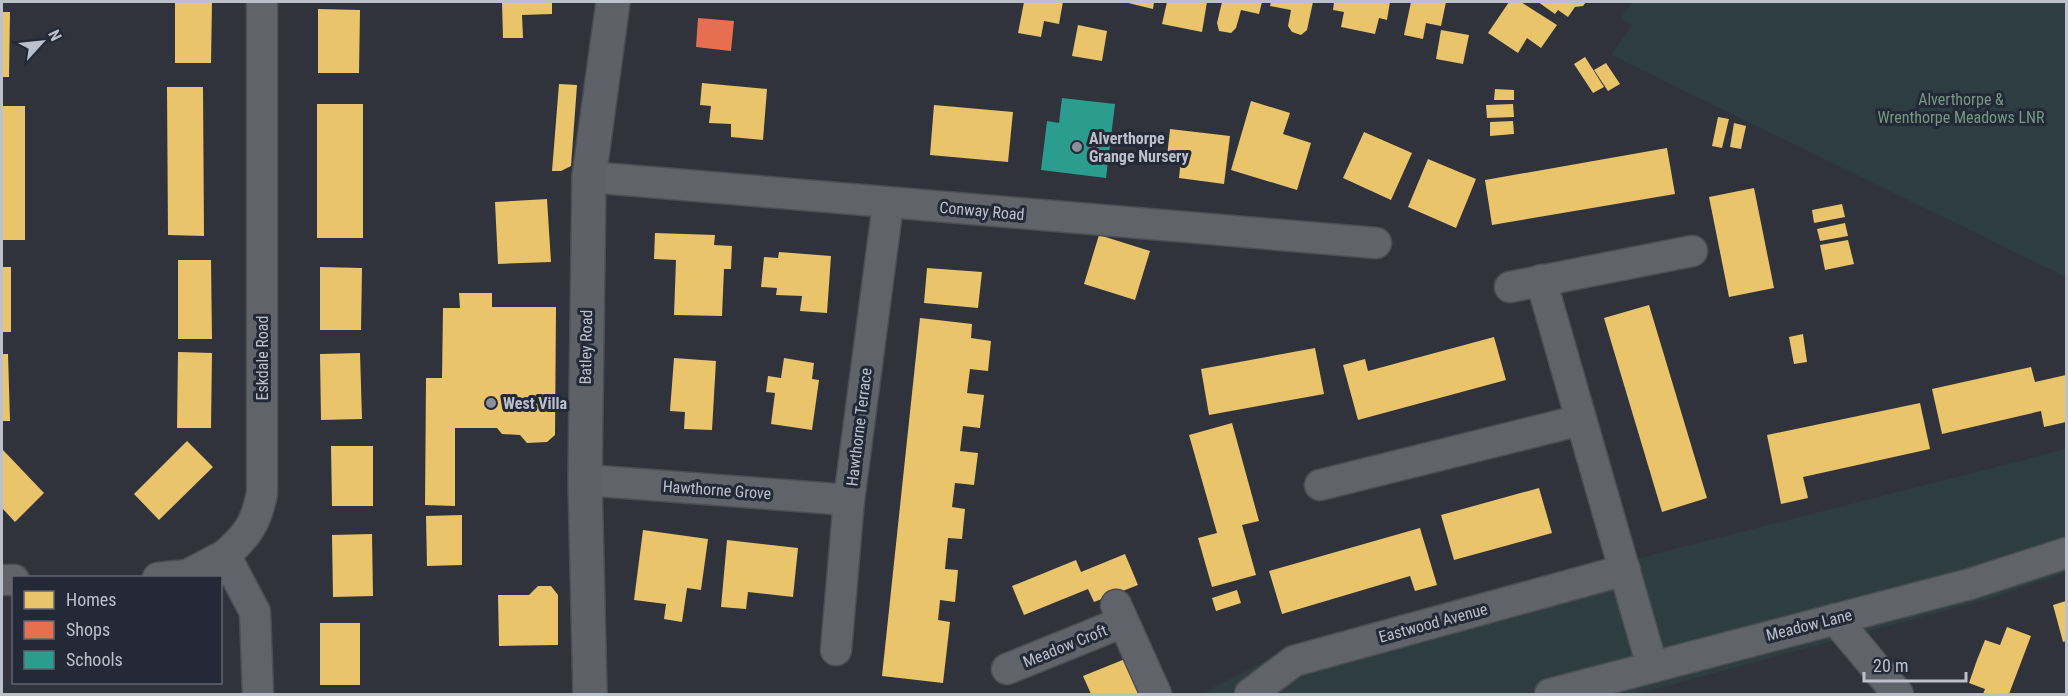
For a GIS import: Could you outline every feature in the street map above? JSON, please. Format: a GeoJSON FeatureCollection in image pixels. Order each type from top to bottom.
{"type":"FeatureCollection","features":[{"type":"Feature","properties":{"kind":"street","name":"Eskdale Road"},"geometry":{"type":"LineString","coordinates":[[177,576],[187,575],[225,555],[244,539],[257,517],[262,493],[262,2]]}},
{"type":"Feature","properties":{"kind":"street","name":"Batley Road"},"geometry":{"type":"LineString","coordinates":[[590,694],[585,480],[589,177],[613,2]]}},
{"type":"Feature","properties":{"kind":"street","name":"Conway Road"},"geometry":{"type":"LineString","coordinates":[[589,177],[888,204],[1376,243]]}},
{"type":"Feature","properties":{"kind":"street","name":"Hawthorne Terrace"},"geometry":{"type":"LineString","coordinates":[[836,650],[849,500],[888,204]]}},
{"type":"Feature","properties":{"kind":"street"},"geometry":{"type":"LineString","coordinates":[[1510,287],[1692,251]]}},
{"type":"Feature","properties":{"kind":"street"},"geometry":{"type":"LineString","coordinates":[[1541,280],[1652,666]]}},
{"type":"Feature","properties":{"kind":"street"},"geometry":{"type":"LineString","coordinates":[[1314,485],[1581,420]]}},
{"type":"Feature","properties":{"kind":"street","name":"Hawthorne Grove"},"geometry":{"type":"LineString","coordinates":[[585,480],[849,500]]}},
{"type":"Feature","properties":{"kind":"street","name":"Meadow Lane"},"geometry":{"type":"LineString","coordinates":[[1550,694],[1970,584],[2067,553]]}},
{"type":"Feature","properties":{"kind":"street"},"geometry":{"type":"LineString","coordinates":[[225,555],[255,612],[258,694]]}},
{"type":"Feature","properties":{"kind":"street","name":"Eastwood Avenue"},"geometry":{"type":"LineString","coordinates":[[1250,694],[1294,661],[1625,570]]}},
{"type":"Feature","properties":{"kind":"street","name":"Meadow Croft"},"geometry":{"type":"LineString","coordinates":[[1007,669],[1119,613],[1156,694]]}},
{"type":"Feature","properties":{"kind":"street"},"geometry":{"type":"LineString","coordinates":[[1835,619],[1898,694]]}},
{"type":"Feature","properties":{"kind":"green space","name":"Alverthorpe & Wrenthorpe Meadows LNR"},"geometry":{"type":"Polygon","coordinates":[[[1633,2],[2066,2],[2066,277],[1611,55],[1632,25],[1620,18],[1633,2]]]}},
{"type":"Feature","properties":{"kind":"green space"},"geometry":{"type":"Polygon","coordinates":[[[2066,449],[2066,573],[1988,599],[1637,694],[1201,694],[1291,647],[2066,449]]]}},
{"type":"Feature","properties":{"kind":"building: Homes"},"geometry":{"type":"Polygon","coordinates":[[[175,2],[212,2],[211,63],[175,63],[175,2]]]}},
{"type":"Feature","properties":{"kind":"building: Homes"},"geometry":{"type":"Polygon","coordinates":[[[502,2],[552,2],[552,14],[522,15],[523,38],[503,38],[502,2]]]}},
{"type":"Feature","properties":{"kind":"building: Homes"},"geometry":{"type":"Polygon","coordinates":[[[1024,2],[1063,2],[1059,24],[1044,21],[1041,37],[1018,33],[1024,2]]]}},
{"type":"Feature","properties":{"kind":"building: Homes"},"geometry":{"type":"Polygon","coordinates":[[[1124,2],[1154,2],[1153,9],[1124,2]]]}},
{"type":"Feature","properties":{"kind":"building: Homes"},"geometry":{"type":"Polygon","coordinates":[[[1167,2],[1207,2],[1202,32],[1162,24],[1167,2]]]}},
{"type":"Feature","properties":{"kind":"building: Homes"},"geometry":{"type":"Polygon","coordinates":[[[1222,2],[1262,2],[1259,14],[1241,10],[1236,28],[1231,33],[1219,31],[1217,23],[1222,2]]]}},
{"type":"Feature","properties":{"kind":"building: Homes"},"geometry":{"type":"Polygon","coordinates":[[[1271,2],[1313,2],[1307,30],[1301,35],[1292,32],[1288,26],[1291,10],[1270,6],[1271,2]]]}},
{"type":"Feature","properties":{"kind":"building: Homes"},"geometry":{"type":"Polygon","coordinates":[[[1334,2],[1390,2],[1387,20],[1379,18],[1375,34],[1341,27],[1344,12],[1333,10],[1334,2]]]}},
{"type":"Feature","properties":{"kind":"building: Homes"},"geometry":{"type":"Polygon","coordinates":[[[1411,2],[1446,2],[1441,26],[1426,23],[1423,39],[1404,35],[1411,2]]]}},
{"type":"Feature","properties":{"kind":"building: Homes"},"geometry":{"type":"Polygon","coordinates":[[[1509,2],[1521,2],[1557,25],[1541,48],[1527,38],[1518,53],[1488,33],[1509,2]]]}},
{"type":"Feature","properties":{"kind":"building: Homes"},"geometry":{"type":"Polygon","coordinates":[[[1538,2],[1586,2],[1583,6],[1575,7],[1568,17],[1558,10],[1555,14],[1538,2]]]}},
{"type":"Feature","properties":{"kind":"building: Homes"},"geometry":{"type":"Polygon","coordinates":[[[318,9],[360,10],[359,73],[318,73],[318,9]]]}},
{"type":"Feature","properties":{"kind":"building: Homes"},"geometry":{"type":"Polygon","coordinates":[[[2,12],[10,12],[9,77],[2,77],[2,12]]]}},
{"type":"Feature","properties":{"kind":"building: Homes"},"geometry":{"type":"Polygon","coordinates":[[[1078,25],[1107,31],[1102,61],[1072,56],[1078,25]]]}},
{"type":"Feature","properties":{"kind":"building: Homes"},"geometry":{"type":"Polygon","coordinates":[[[1441,30],[1469,35],[1463,64],[1436,59],[1441,30]]]}},
{"type":"Feature","properties":{"kind":"building: Homes"},"geometry":{"type":"Polygon","coordinates":[[[1585,57],[1604,87],[1593,93],[1574,64],[1585,57]]]}},
{"type":"Feature","properties":{"kind":"building: Homes"},"geometry":{"type":"Polygon","coordinates":[[[1606,63],[1620,84],[1608,91],[1594,70],[1606,63]]]}},
{"type":"Feature","properties":{"kind":"building: Homes"},"geometry":{"type":"Polygon","coordinates":[[[702,83],[767,89],[763,140],[731,137],[731,124],[709,123],[711,106],[700,105],[702,83]]]}},
{"type":"Feature","properties":{"kind":"building: Homes"},"geometry":{"type":"Polygon","coordinates":[[[559,84],[577,85],[571,166],[561,171],[552,171],[559,84]]]}},
{"type":"Feature","properties":{"kind":"building: Homes"},"geometry":{"type":"Polygon","coordinates":[[[167,87],[203,87],[204,236],[168,235],[167,87]]]}},
{"type":"Feature","properties":{"kind":"building: Homes"},"geometry":{"type":"Polygon","coordinates":[[[1495,89],[1514,90],[1514,100],[1494,100],[1495,89]]]}},
{"type":"Feature","properties":{"kind":"building: Homes"},"geometry":{"type":"Polygon","coordinates":[[[1251,101],[1290,113],[1283,134],[1311,143],[1297,190],[1231,170],[1251,101]]]}},
{"type":"Feature","properties":{"kind":"building: Homes"},"geometry":{"type":"Polygon","coordinates":[[[317,104],[363,104],[363,238],[317,238],[317,104]]]}},
{"type":"Feature","properties":{"kind":"building: Homes"},"geometry":{"type":"Polygon","coordinates":[[[1513,104],[1514,117],[1487,118],[1486,105],[1513,104]]]}},
{"type":"Feature","properties":{"kind":"building: Homes"},"geometry":{"type":"Polygon","coordinates":[[[934,105],[1013,112],[1008,162],[930,155],[934,105]]]}},
{"type":"Feature","properties":{"kind":"building: Homes"},"geometry":{"type":"Polygon","coordinates":[[[2,106],[25,106],[25,240],[2,240],[2,106]]]}},
{"type":"Feature","properties":{"kind":"building: Homes"},"geometry":{"type":"Polygon","coordinates":[[[1718,117],[1729,119],[1722,148],[1712,146],[1718,117]]]}},
{"type":"Feature","properties":{"kind":"building: Homes"},"geometry":{"type":"Polygon","coordinates":[[[1513,121],[1514,134],[1490,136],[1490,122],[1513,121]]]}},
{"type":"Feature","properties":{"kind":"building: Homes"},"geometry":{"type":"Polygon","coordinates":[[[1734,123],[1746,126],[1741,149],[1730,147],[1734,123]]]}},
{"type":"Feature","properties":{"kind":"building: Homes"},"geometry":{"type":"Polygon","coordinates":[[[1170,129],[1230,136],[1224,184],[1179,178],[1181,159],[1167,157],[1170,129]]]}},
{"type":"Feature","properties":{"kind":"building: Homes"},"geometry":{"type":"Polygon","coordinates":[[[1364,132],[1412,153],[1391,200],[1343,178],[1364,132]]]}},
{"type":"Feature","properties":{"kind":"building: Homes"},"geometry":{"type":"Polygon","coordinates":[[[1667,148],[1675,194],[1492,225],[1485,180],[1667,148]]]}},
{"type":"Feature","properties":{"kind":"building: Homes"},"geometry":{"type":"Polygon","coordinates":[[[1428,159],[1476,179],[1456,228],[1408,207],[1428,159]]]}},
{"type":"Feature","properties":{"kind":"building: Homes"},"geometry":{"type":"Polygon","coordinates":[[[1754,188],[1774,288],[1729,297],[1709,197],[1754,188]]]}},
{"type":"Feature","properties":{"kind":"building: Homes"},"geometry":{"type":"Polygon","coordinates":[[[547,199],[551,262],[498,264],[495,202],[547,199]]]}},
{"type":"Feature","properties":{"kind":"building: Homes"},"geometry":{"type":"Polygon","coordinates":[[[1842,204],[1845,217],[1814,223],[1812,210],[1842,204]]]}},
{"type":"Feature","properties":{"kind":"building: Homes"},"geometry":{"type":"Polygon","coordinates":[[[1845,223],[1848,236],[1820,241],[1817,229],[1845,223]]]}},
{"type":"Feature","properties":{"kind":"building: Homes"},"geometry":{"type":"Polygon","coordinates":[[[655,233],[715,235],[714,245],[732,246],[731,269],[724,269],[722,316],[674,315],[676,260],[654,259],[655,233]]]}},
{"type":"Feature","properties":{"kind":"building: Homes"},"geometry":{"type":"Polygon","coordinates":[[[1099,235],[1150,251],[1135,300],[1084,284],[1099,235]]]}},
{"type":"Feature","properties":{"kind":"building: Homes"},"geometry":{"type":"Polygon","coordinates":[[[1848,240],[1854,264],[1825,270],[1820,245],[1848,240]]]}},
{"type":"Feature","properties":{"kind":"building: Homes"},"geometry":{"type":"Polygon","coordinates":[[[779,252],[831,256],[827,313],[800,311],[802,296],[776,295],[777,288],[761,287],[764,257],[778,258],[779,252]]]}},
{"type":"Feature","properties":{"kind":"building: Homes"},"geometry":{"type":"Polygon","coordinates":[[[178,260],[211,260],[212,339],[178,339],[178,260]]]}},
{"type":"Feature","properties":{"kind":"building: Homes"},"geometry":{"type":"Polygon","coordinates":[[[2,267],[11,267],[11,332],[2,332],[2,267]]]}},
{"type":"Feature","properties":{"kind":"building: Homes"},"geometry":{"type":"Polygon","coordinates":[[[320,267],[362,268],[361,330],[320,330],[320,267]]]}},
{"type":"Feature","properties":{"kind":"building: Homes"},"geometry":{"type":"Polygon","coordinates":[[[927,268],[982,272],[978,308],[924,303],[927,268]]]}},
{"type":"Feature","properties":{"kind":"building: Homes","name":"West Villa"},"geometry":{"type":"Polygon","coordinates":[[[459,293],[492,293],[492,307],[556,307],[555,435],[547,442],[527,443],[520,435],[502,434],[497,428],[455,428],[455,506],[425,505],[426,378],[442,378],[443,308],[460,308],[459,293]]]}},
{"type":"Feature","properties":{"kind":"building: Homes"},"geometry":{"type":"Polygon","coordinates":[[[1649,305],[1707,498],[1662,512],[1604,318],[1649,305]]]}},
{"type":"Feature","properties":{"kind":"building: Homes"},"geometry":{"type":"Polygon","coordinates":[[[920,318],[972,324],[971,338],[991,341],[988,371],[970,369],[967,393],[984,395],[980,428],[963,426],[960,451],[978,453],[974,485],[955,483],[952,507],[965,509],[962,539],[948,538],[945,569],[958,570],[955,602],[940,600],[938,620],[950,622],[943,683],[882,676],[920,318]]]}},
{"type":"Feature","properties":{"kind":"building: Homes"},"geometry":{"type":"Polygon","coordinates":[[[1803,334],[1807,362],[1794,364],[1789,337],[1803,334]]]}},
{"type":"Feature","properties":{"kind":"building: Homes"},"geometry":{"type":"Polygon","coordinates":[[[1494,337],[1506,380],[1358,420],[1343,365],[1365,359],[1368,371],[1494,337]]]}},
{"type":"Feature","properties":{"kind":"building: Homes"},"geometry":{"type":"Polygon","coordinates":[[[1315,348],[1324,394],[1209,415],[1201,369],[1315,348]]]}},
{"type":"Feature","properties":{"kind":"building: Homes"},"geometry":{"type":"Polygon","coordinates":[[[178,352],[212,353],[211,428],[177,428],[178,352]]]}},
{"type":"Feature","properties":{"kind":"building: Homes"},"geometry":{"type":"Polygon","coordinates":[[[360,353],[362,419],[321,420],[320,354],[360,353]]]}},
{"type":"Feature","properties":{"kind":"building: Homes"},"geometry":{"type":"Polygon","coordinates":[[[2,354],[8,354],[10,421],[2,421],[2,354]]]}},
{"type":"Feature","properties":{"kind":"building: Homes"},"geometry":{"type":"Polygon","coordinates":[[[674,358],[716,361],[712,430],[684,429],[685,412],[670,411],[674,358]]]}},
{"type":"Feature","properties":{"kind":"building: Homes"},"geometry":{"type":"Polygon","coordinates":[[[784,358],[814,363],[812,379],[819,380],[812,430],[771,424],[775,393],[766,392],[768,376],[781,378],[784,358]]]}},
{"type":"Feature","properties":{"kind":"building: Homes"},"geometry":{"type":"Polygon","coordinates":[[[2031,367],[2035,382],[2066,375],[2066,422],[2044,427],[2041,411],[1942,434],[1932,389],[2031,367]]]}},
{"type":"Feature","properties":{"kind":"building: Homes"},"geometry":{"type":"Polygon","coordinates":[[[1920,403],[1930,449],[1803,477],[1808,498],[1781,504],[1767,435],[1920,403]]]}},
{"type":"Feature","properties":{"kind":"building: Homes"},"geometry":{"type":"Polygon","coordinates":[[[1232,423],[1259,521],[1242,525],[1256,575],[1212,587],[1198,538],[1217,533],[1189,435],[1232,423]]]}},
{"type":"Feature","properties":{"kind":"building: Homes"},"geometry":{"type":"Polygon","coordinates":[[[187,441],[213,467],[159,520],[134,494],[187,441]]]}},
{"type":"Feature","properties":{"kind":"building: Homes"},"geometry":{"type":"Polygon","coordinates":[[[331,446],[373,446],[373,506],[332,506],[331,446]]]}},
{"type":"Feature","properties":{"kind":"building: Homes"},"geometry":{"type":"Polygon","coordinates":[[[2,449],[44,493],[15,522],[2,508],[2,449]]]}},
{"type":"Feature","properties":{"kind":"building: Homes"},"geometry":{"type":"Polygon","coordinates":[[[1539,488],[1552,533],[1454,560],[1441,515],[1539,488]]]}},
{"type":"Feature","properties":{"kind":"building: Homes"},"geometry":{"type":"Polygon","coordinates":[[[462,515],[462,565],[427,566],[426,516],[462,515]]]}},
{"type":"Feature","properties":{"kind":"building: Homes"},"geometry":{"type":"Polygon","coordinates":[[[1420,528],[1437,585],[1415,591],[1410,576],[1282,614],[1269,571],[1420,528]]]}},
{"type":"Feature","properties":{"kind":"building: Homes"},"geometry":{"type":"Polygon","coordinates":[[[643,530],[708,539],[701,590],[687,588],[682,622],[664,619],[666,604],[634,600],[643,530]]]}},
{"type":"Feature","properties":{"kind":"building: Homes"},"geometry":{"type":"Polygon","coordinates":[[[372,534],[373,596],[333,597],[332,535],[372,534]]]}},
{"type":"Feature","properties":{"kind":"building: Homes"},"geometry":{"type":"Polygon","coordinates":[[[727,540],[798,548],[793,597],[748,592],[746,609],[721,607],[727,540]]]}},
{"type":"Feature","properties":{"kind":"building: Homes"},"geometry":{"type":"Polygon","coordinates":[[[1125,554],[1138,585],[1094,602],[1088,589],[1024,615],[1012,586],[1076,560],[1081,572],[1125,554]]]}},
{"type":"Feature","properties":{"kind":"building: Homes"},"geometry":{"type":"Polygon","coordinates":[[[538,586],[551,586],[558,595],[558,645],[499,646],[498,595],[529,595],[538,586]]]}},
{"type":"Feature","properties":{"kind":"building: Homes"},"geometry":{"type":"Polygon","coordinates":[[[1237,590],[1241,603],[1216,611],[1212,598],[1237,590]]]}},
{"type":"Feature","properties":{"kind":"building: Homes"},"geometry":{"type":"Polygon","coordinates":[[[2066,601],[2066,641],[2063,642],[2053,605],[2066,601]]]}},
{"type":"Feature","properties":{"kind":"building: Homes"},"geometry":{"type":"Polygon","coordinates":[[[320,623],[360,623],[360,685],[320,685],[320,623]]]}},
{"type":"Feature","properties":{"kind":"building: Homes"},"geometry":{"type":"Polygon","coordinates":[[[2007,627],[2031,636],[2009,694],[1983,694],[1985,689],[1969,683],[1977,660],[1985,640],[2000,645],[2007,627]]]}},
{"type":"Feature","properties":{"kind":"building: Homes"},"geometry":{"type":"Polygon","coordinates":[[[1130,657],[1145,694],[1091,694],[1083,676],[1130,657]]]}},
{"type":"Feature","properties":{"kind":"building: Shops"},"geometry":{"type":"Polygon","coordinates":[[[698,18],[734,21],[731,51],[696,47],[698,18]]]}},
{"type":"Feature","properties":{"kind":"building: Schools","name":"Alverthorpe Grange Nursery"},"geometry":{"type":"Polygon","coordinates":[[[1062,98],[1115,104],[1106,178],[1041,170],[1047,121],[1059,123],[1062,98]]]}},
{"type":"Feature","properties":{"kind":"place","name":"Alverthorpe Grange Nursery"},"geometry":{"type":"Point","coordinates":[1077,147]}},
{"type":"Feature","properties":{"kind":"place","name":"West Villa"},"geometry":{"type":"Point","coordinates":[491,403]}}]}
